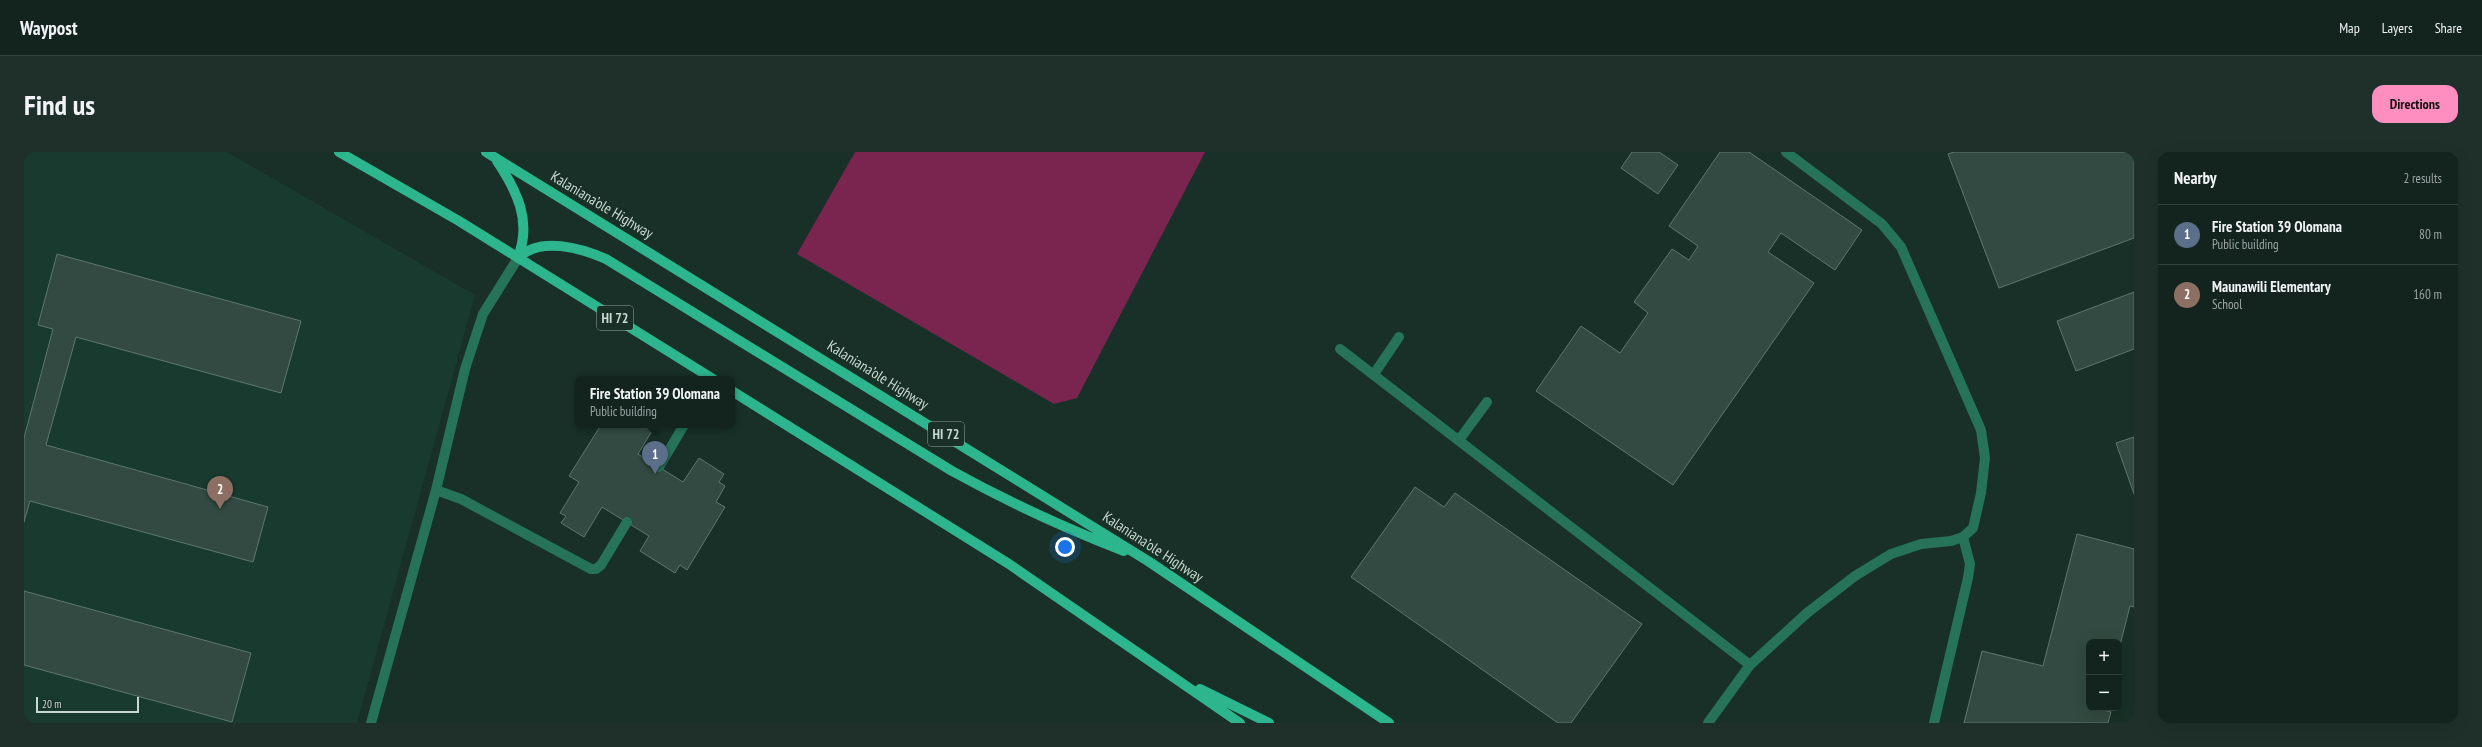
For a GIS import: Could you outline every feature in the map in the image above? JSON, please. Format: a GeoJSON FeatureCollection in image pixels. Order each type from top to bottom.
{"type":"FeatureCollection","features":[{"type":"Feature","properties":{"kind":"main road","name":"HI 72"},"geometry":{"type":"LineString","coordinates":[[339,152],[518,258],[707,376]]}},
{"type":"Feature","properties":{"kind":"main road"},"geometry":{"type":"LineString","coordinates":[[490,155],[510,181],[522,213],[524,239],[518,258]]}},
{"type":"Feature","properties":{"kind":"main road","name":"Kalaniana’ole Highway"},"geometry":{"type":"LineString","coordinates":[[490,155],[1148,561],[1389,723]]}},
{"type":"Feature","properties":{"kind":"main road"},"geometry":{"type":"LineString","coordinates":[[518,258],[524,252],[533,248],[554,246],[578,248],[606,259],[911,448],[1002,499],[1063,528],[1148,561]]}},
{"type":"Feature","properties":{"kind":"main road"},"geometry":{"type":"LineString","coordinates":[[735,393],[1009,564],[1240,723]]}},
{"type":"Feature","properties":{"kind":"main road"},"geometry":{"type":"LineString","coordinates":[[1169,674],[1269,723]]}},
{"type":"Feature","properties":{"kind":"lane"},"geometry":{"type":"LineString","coordinates":[[1708,723],[1750,665],[1807,613],[1855,576],[1891,554],[1921,544],[1951,541],[1964,537],[1973,528],[1981,493],[1985,458],[1981,430],[1914,272],[1901,247],[1882,224],[1786,152]]}},
{"type":"Feature","properties":{"kind":"lane"},"geometry":{"type":"LineString","coordinates":[[371,723],[436,490],[465,369],[483,314],[518,258]]}},
{"type":"Feature","properties":{"kind":"lane"},"geometry":{"type":"LineString","coordinates":[[1374,374],[1398,337]]}},
{"type":"Feature","properties":{"kind":"lane"},"geometry":{"type":"LineString","coordinates":[[1340,349],[1750,665]]}},
{"type":"Feature","properties":{"kind":"lane"},"geometry":{"type":"LineString","coordinates":[[1459,440],[1487,402]]}},
{"type":"Feature","properties":{"kind":"lane"},"geometry":{"type":"LineString","coordinates":[[659,468],[682,428]]}},
{"type":"Feature","properties":{"kind":"lane"},"geometry":{"type":"LineString","coordinates":[[436,490],[461,500],[591,569],[596,569],[601,565],[627,522]]}},
{"type":"Feature","properties":{"kind":"lane"},"geometry":{"type":"LineString","coordinates":[[1934,723],[1968,578],[1970,564],[1964,537]]}},
{"type":"Feature","properties":{"kind":"shaded area"},"geometry":{"type":"Polygon","coordinates":[[[24,152],[227,152],[475,295],[357,723],[24,723],[24,152]]]}},
{"type":"Feature","properties":{"kind":"shaded area"},"geometry":{"type":"Polygon","coordinates":[[[855,152],[1205,152],[1077,398],[1054,404],[797,254],[855,152]]]}},
{"type":"Feature","properties":{"kind":"building"},"geometry":{"type":"Polygon","coordinates":[[[1632,152],[1659,152],[1678,165],[1658,194],[1621,168],[1632,152]]]}},
{"type":"Feature","properties":{"kind":"building"},"geometry":{"type":"Polygon","coordinates":[[[1720,152],[1749,152],[1862,230],[1835,270],[1781,233],[1768,252],[1814,283],[1673,485],[1536,391],[1581,326],[1620,353],[1648,313],[1634,302],[1672,249],[1689,260],[1698,246],[1669,226],[1720,152]]]}},
{"type":"Feature","properties":{"kind":"building"},"geometry":{"type":"Polygon","coordinates":[[[1954,152],[2134,152],[2134,238],[1999,288],[1948,154],[1954,152]]]}},
{"type":"Feature","properties":{"kind":"building"},"geometry":{"type":"Polygon","coordinates":[[[57,254],[301,321],[281,393],[76,337],[46,445],[268,507],[253,562],[30,501],[24,522],[24,438],[53,329],[38,325],[57,254]]]}},
{"type":"Feature","properties":{"kind":"building"},"geometry":{"type":"Polygon","coordinates":[[[2134,292],[2134,349],[2076,371],[2057,321],[2134,292]]]}},
{"type":"Feature","properties":{"kind":"building"},"geometry":{"type":"Polygon","coordinates":[[[599,428],[654,428],[638,454],[683,482],[699,458],[724,474],[719,482],[725,486],[716,502],[725,507],[687,570],[680,565],[675,573],[640,551],[649,536],[602,507],[584,537],[561,523],[566,516],[560,513],[579,482],[569,476],[599,428]]]}},
{"type":"Feature","properties":{"kind":"building"},"geometry":{"type":"Polygon","coordinates":[[[2134,437],[2134,494],[2116,443],[2134,437]]]}},
{"type":"Feature","properties":{"kind":"building"},"geometry":{"type":"Polygon","coordinates":[[[1415,487],[1444,507],[1455,493],[1642,624],[1571,723],[1558,723],[1351,577],[1415,487]]]}},
{"type":"Feature","properties":{"kind":"building"},"geometry":{"type":"Polygon","coordinates":[[[2077,534],[2134,549],[2134,607],[2130,606],[2122,639],[2086,639],[2086,711],[2111,712],[2108,723],[1964,723],[1982,651],[2043,666],[2077,534]]]}},
{"type":"Feature","properties":{"kind":"building"},"geometry":{"type":"Polygon","coordinates":[[[24,591],[251,653],[232,722],[24,665],[24,591]]]}},
{"type":"Feature","properties":{"kind":"place","name":"Fire Station 39 Olomana"},"geometry":{"type":"Point","coordinates":[655,474]}},
{"type":"Feature","properties":{"kind":"place","name":"Maunawili Elementary"},"geometry":{"type":"Point","coordinates":[220,509]}}]}
